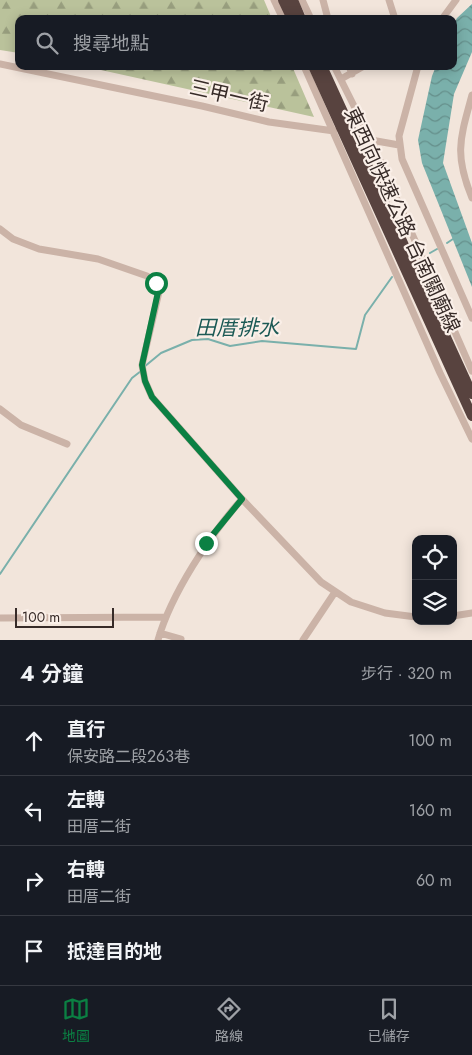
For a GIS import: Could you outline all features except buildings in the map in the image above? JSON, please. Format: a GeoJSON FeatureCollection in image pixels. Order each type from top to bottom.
{"type":"FeatureCollection","features":[{"type":"Feature","properties":{"kind":"highway"},"geometry":{"type":"LineString","coordinates":[[284,0],[290,15]]}},
{"type":"Feature","properties":{"kind":"highway"},"geometry":{"type":"LineString","coordinates":[[293,0],[299,15]]}},
{"type":"Feature","properties":{"kind":"highway","name":"東西向快速公路 台南關廟線"},"geometry":{"type":"LineString","coordinates":[[315,70],[472,416]]}},
{"type":"Feature","properties":{"kind":"highway","name":"東西向快速公路 台南關廟線"},"geometry":{"type":"LineString","coordinates":[[324,70],[472,394]]}},
{"type":"Feature","properties":{"kind":"street"},"geometry":{"type":"LineString","coordinates":[[274,0],[280,15]]}},
{"type":"Feature","properties":{"kind":"street"},"geometry":{"type":"LineString","coordinates":[[302,0],[309,15]]}},
{"type":"Feature","properties":{"kind":"street"},"geometry":{"type":"LineString","coordinates":[[323,0],[327,15]]}},
{"type":"Feature","properties":{"kind":"street"},"geometry":{"type":"LineString","coordinates":[[389,0],[394,15]]}},
{"type":"Feature","properties":{"kind":"street"},"geometry":{"type":"LineString","coordinates":[[445,15],[456,0]]}},
{"type":"Feature","properties":{"kind":"street","name":"三甲一街"},"geometry":{"type":"LineString","coordinates":[[0,64],[15,67]]}},
{"type":"Feature","properties":{"kind":"street","name":"三甲一街"},"geometry":{"type":"LineString","coordinates":[[29,70],[269,122],[334,131]]}},
{"type":"Feature","properties":{"kind":"street"},"geometry":{"type":"LineString","coordinates":[[306,70],[440,373],[472,439]]}},
{"type":"Feature","properties":{"kind":"street"},"geometry":{"type":"LineString","coordinates":[[336,70],[371,140],[472,371]]}},
{"type":"Feature","properties":{"kind":"street"},"geometry":{"type":"LineString","coordinates":[[350,70],[352,74]]}},
{"type":"Feature","properties":{"kind":"street"},"geometry":{"type":"LineString","coordinates":[[341,79],[358,70]]}},
{"type":"Feature","properties":{"kind":"street"},"geometry":{"type":"LineString","coordinates":[[417,70],[399,136],[402,159],[472,318]]}},
{"type":"Feature","properties":{"kind":"street"},"geometry":{"type":"LineString","coordinates":[[472,95],[461,137],[460,158],[462,174],[472,198]]}},
{"type":"Feature","properties":{"kind":"street"},"geometry":{"type":"LineString","coordinates":[[371,140],[399,145]]}},
{"type":"Feature","properties":{"kind":"street"},"geometry":{"type":"LineString","coordinates":[[0,229],[13,239],[39,249],[98,259],[148,276],[156,283],[158,292],[143,367],[152,397],[290,552],[321,582],[351,602],[385,613],[412,616]]}},
{"type":"Feature","properties":{"kind":"street"},"geometry":{"type":"LineString","coordinates":[[0,408],[22,425],[67,444]]}},
{"type":"Feature","properties":{"kind":"street"},"geometry":{"type":"LineString","coordinates":[[181,639],[159,636],[166,617],[206,543],[242,499]]}},
{"type":"Feature","properties":{"kind":"street"},"geometry":{"type":"LineString","coordinates":[[303,640],[335,592]]}},
{"type":"Feature","properties":{"kind":"street"},"geometry":{"type":"LineString","coordinates":[[457,615],[472,613]]}},
{"type":"Feature","properties":{"kind":"street"},"geometry":{"type":"LineString","coordinates":[[0,618],[166,617]]}},
{"type":"Feature","properties":{"kind":"green space"},"geometry":{"type":"Polygon","coordinates":[[[0,0],[264,0],[270,15],[15,15],[15,52],[0,50],[0,0]]]}},
{"type":"Feature","properties":{"kind":"green space"},"geometry":{"type":"Polygon","coordinates":[[[101,70],[294,70],[314,117],[101,70]]]}},
{"type":"Feature","properties":{"kind":"water"},"geometry":{"type":"Polygon","coordinates":[[[472,4],[472,52],[454,94],[443,163],[472,243],[472,287],[422,163],[418,140],[434,70],[457,70],[457,18],[472,4]]]}},
{"type":"Feature","properties":{"kind":"waterway","name":"田厝排水"},"geometry":{"type":"LineString","coordinates":[[447,243],[453,239]]}},
{"type":"Feature","properties":{"kind":"waterway","name":"田厝排水"},"geometry":{"type":"LineString","coordinates":[[430,253],[437,249]]}},
{"type":"Feature","properties":{"kind":"waterway","name":"田厝排水"},"geometry":{"type":"LineString","coordinates":[[144,367],[161,353],[192,340],[208,339],[230,346],[262,341],[356,349],[365,315],[392,277]]}},
{"type":"Feature","properties":{"kind":"waterway","name":"田厝排水"},"geometry":{"type":"LineString","coordinates":[[0,574],[132,378],[141,371]]}},
{"type":"Feature","properties":{"kind":"route"},"geometry":{"type":"LineString","coordinates":[[156,283],[158,292],[142,365],[145,381],[152,397],[186,433],[242,499],[206,543]]}}]}
